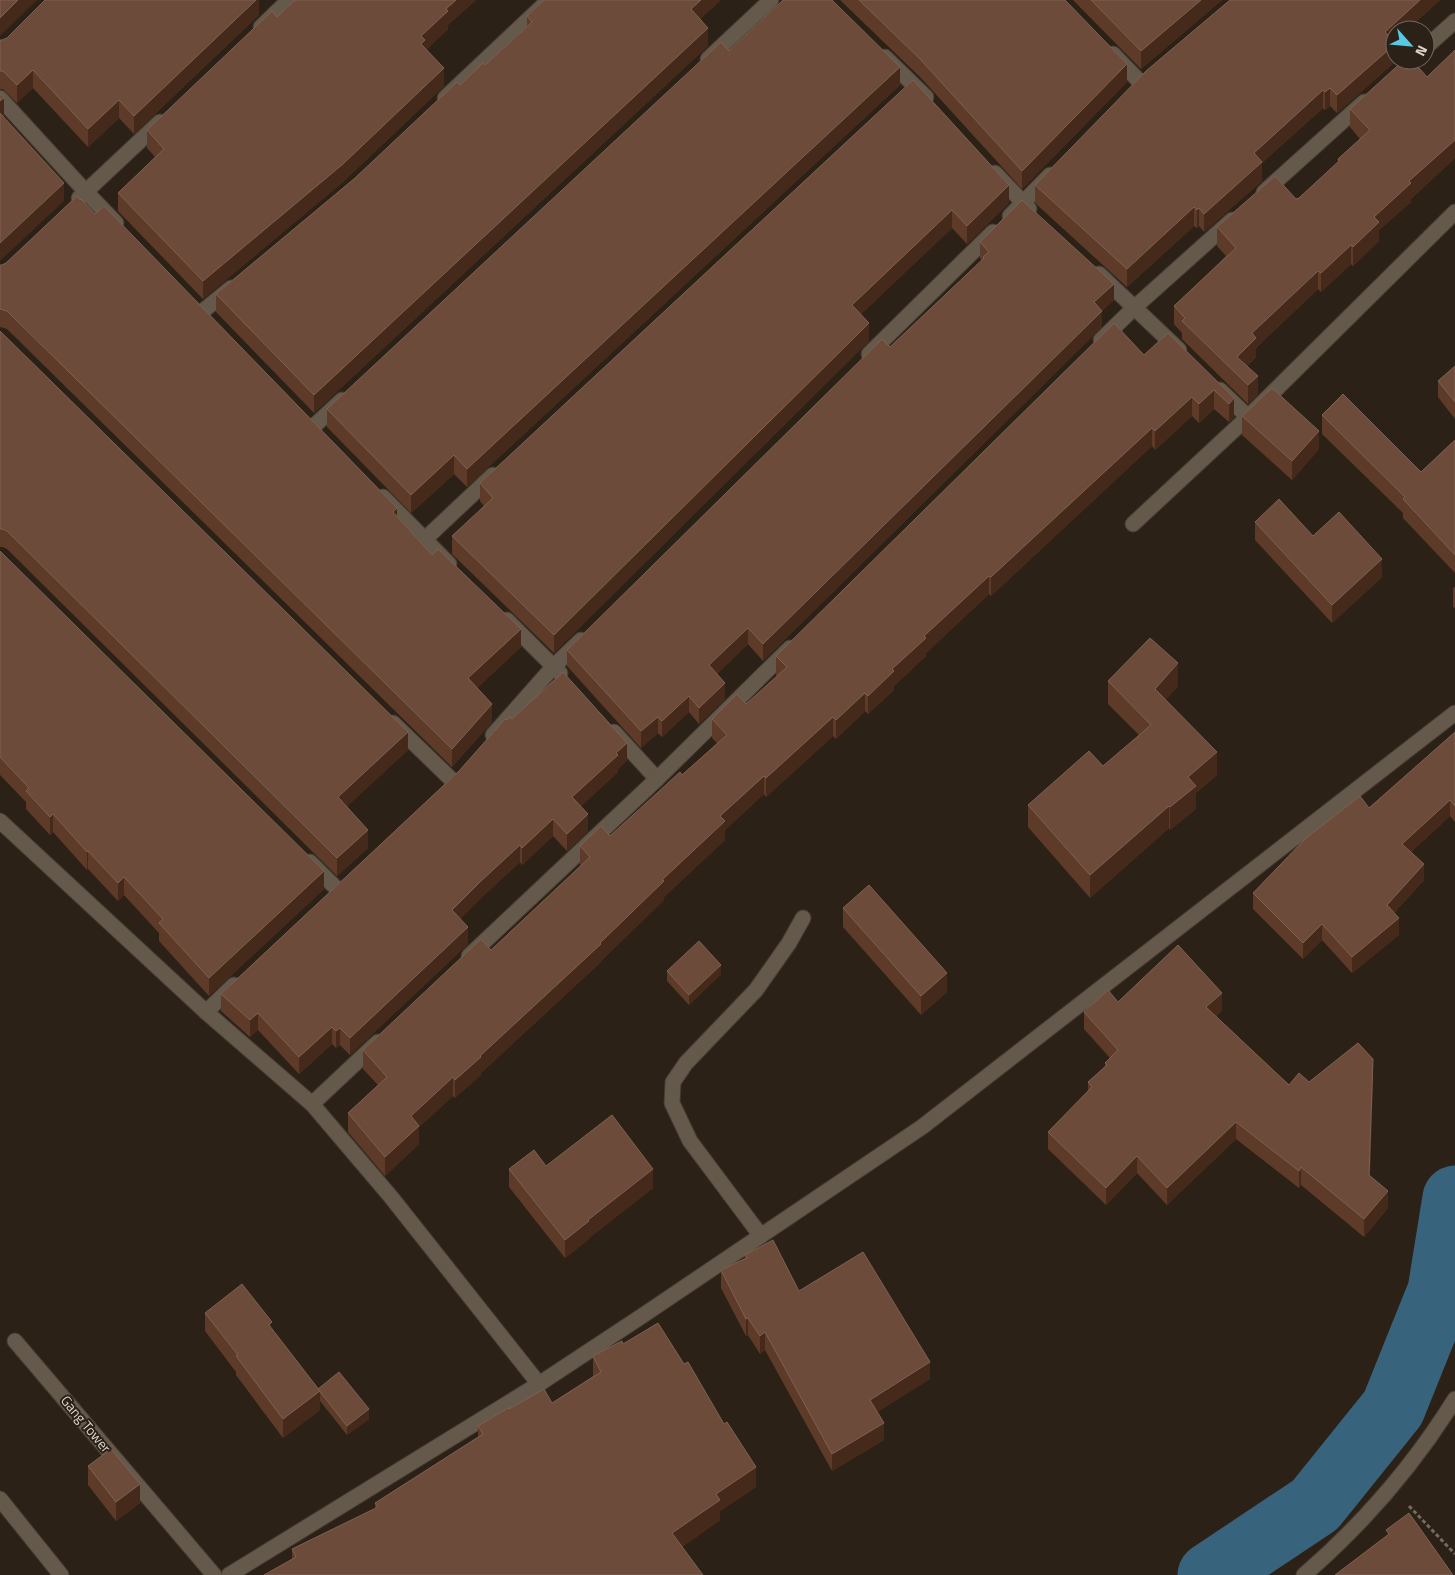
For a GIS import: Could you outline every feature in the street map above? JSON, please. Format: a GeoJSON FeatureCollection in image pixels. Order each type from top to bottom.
{"type":"FeatureCollection","features":[{"type":"Feature","properties":{"kind":"street"},"geometry":{"type":"LineString","coordinates":[[253,34],[289,0]]}},
{"type":"Feature","properties":{"kind":"street"},"geometry":{"type":"LineString","coordinates":[[435,108],[549,0]]}},
{"type":"Feature","properties":{"kind":"street"},"geometry":{"type":"LineString","coordinates":[[699,68],[771,0]]}},
{"type":"Feature","properties":{"kind":"street"},"geometry":{"type":"LineString","coordinates":[[1435,39],[1455,21]]}},
{"type":"Feature","properties":{"kind":"street"},"geometry":{"type":"LineString","coordinates":[[1100,41],[1140,82]]}},
{"type":"Feature","properties":{"kind":"street"},"geometry":{"type":"LineString","coordinates":[[874,46],[910,88],[933,106]]}},
{"type":"Feature","properties":{"kind":"street"},"geometry":{"type":"LineString","coordinates":[[1092,348],[1135,307],[1375,92]]}},
{"type":"Feature","properties":{"kind":"street"},"geometry":{"type":"LineString","coordinates":[[0,98],[127,234]]}},
{"type":"Feature","properties":{"kind":"street"},"geometry":{"type":"LineString","coordinates":[[71,206],[173,110]]}},
{"type":"Feature","properties":{"kind":"street"},"geometry":{"type":"LineString","coordinates":[[984,161],[1036,216]]}},
{"type":"Feature","properties":{"kind":"street"},"geometry":{"type":"LineString","coordinates":[[859,364],[1057,167]]}},
{"type":"Feature","properties":{"kind":"street"},"geometry":{"type":"LineString","coordinates":[[1133,524],[1248,417],[1455,212]]}},
{"type":"Feature","properties":{"kind":"street"},"geometry":{"type":"LineString","coordinates":[[1085,261],[1191,362]]}},
{"type":"Feature","properties":{"kind":"street"},"geometry":{"type":"LineString","coordinates":[[203,311],[239,281]]}},
{"type":"Feature","properties":{"kind":"street"},"geometry":{"type":"LineString","coordinates":[[1212,382],[1248,417]]}},
{"type":"Feature","properties":{"kind":"street"},"geometry":{"type":"LineString","coordinates":[[314,426],[350,392]]}},
{"type":"Feature","properties":{"kind":"street"},"geometry":{"type":"LineString","coordinates":[[424,540],[505,465]]}},
{"type":"Feature","properties":{"kind":"street"},"geometry":{"type":"LineString","coordinates":[[376,490],[458,573]]}},
{"type":"Feature","properties":{"kind":"street"},"geometry":{"type":"LineString","coordinates":[[500,613],[567,680]]}},
{"type":"Feature","properties":{"kind":"street"},"geometry":{"type":"LineString","coordinates":[[484,745],[554,666],[590,631]]}},
{"type":"Feature","properties":{"kind":"street"},"geometry":{"type":"LineString","coordinates":[[456,968],[657,779],[798,640]]}},
{"type":"Feature","properties":{"kind":"street"},"geometry":{"type":"LineString","coordinates":[[382,712],[449,784],[465,767]]}},
{"type":"Feature","properties":{"kind":"street"},"geometry":{"type":"LineString","coordinates":[[228,1575],[539,1384],[922,1127],[1455,713]]}},
{"type":"Feature","properties":{"kind":"street"},"geometry":{"type":"LineString","coordinates":[[606,722],[657,779]]}},
{"type":"Feature","properties":{"kind":"street"},"geometry":{"type":"LineString","coordinates":[[0,821],[206,1012],[312,1104],[391,1197],[539,1384]]}},
{"type":"Feature","properties":{"kind":"street"},"geometry":{"type":"LineString","coordinates":[[302,855],[337,889]]}},
{"type":"Feature","properties":{"kind":"street"},"geometry":{"type":"LineString","coordinates":[[761,1236],[690,1141],[672,1103],[673,1082],[686,1063],[756,990],[789,943],[803,918]]}},
{"type":"Feature","properties":{"kind":"street"},"geometry":{"type":"LineString","coordinates":[[206,1012],[244,976]]}},
{"type":"Feature","properties":{"kind":"street"},"geometry":{"type":"LineString","coordinates":[[312,1104],[385,1035]]}},
{"type":"Feature","properties":{"kind":"street","name":"Gang Tower"},"geometry":{"type":"LineString","coordinates":[[15,1341],[214,1575]]}},
{"type":"Feature","properties":{"kind":"street"},"geometry":{"type":"LineString","coordinates":[[1304,1575],[1336,1547],[1391,1487],[1436,1429],[1455,1400]]}},
{"type":"Feature","properties":{"kind":"street"},"geometry":{"type":"LineString","coordinates":[[0,1499],[61,1575]]}},
{"type":"Feature","properties":{"kind":"path"},"geometry":{"type":"LineString","coordinates":[[1391,1487],[1455,1554]]}},
{"type":"Feature","properties":{"kind":"building"},"geometry":{"type":"Polygon","coordinates":[[[0,0],[18,0],[0,18],[0,0]]]}},
{"type":"Feature","properties":{"kind":"building"},"geometry":{"type":"Polygon","coordinates":[[[45,0],[256,0],[134,116],[119,100],[88,129],[33,70],[17,85],[3,71],[0,71],[0,40],[7,38],[45,0]]]}},
{"type":"Feature","properties":{"kind":"building"},"geometry":{"type":"Polygon","coordinates":[[[295,0],[456,0],[446,9],[448,11],[421,36],[425,40],[421,44],[444,68],[343,164],[203,281],[118,193],[164,149],[147,130],[272,11],[277,17],[295,0]]]}},
{"type":"Feature","properties":{"kind":"building"},"geometry":{"type":"Polygon","coordinates":[[[544,0],[701,0],[691,9],[708,28],[314,395],[216,294],[355,178],[457,82],[460,85],[483,63],[485,65],[532,22],[527,16],[544,0]]]}},
{"type":"Feature","properties":{"kind":"building"},"geometry":{"type":"Polygon","coordinates":[[[783,0],[832,0],[900,67],[467,469],[454,455],[411,495],[327,409],[721,42],[729,51],[783,0]]]}},
{"type":"Feature","properties":{"kind":"building"},"geometry":{"type":"Polygon","coordinates":[[[859,0],[1065,0],[1127,64],[1022,171],[921,60],[859,0]]]}},
{"type":"Feature","properties":{"kind":"building"},"geometry":{"type":"Polygon","coordinates":[[[1091,0],[1201,0],[1141,51],[1091,0]]]}},
{"type":"Feature","properties":{"kind":"building"},"geometry":{"type":"Polygon","coordinates":[[[1230,0],[1420,0],[1398,20],[1385,20],[1385,53],[1337,95],[1330,88],[1325,92],[1323,90],[1254,153],[1262,162],[1204,214],[1199,208],[1197,210],[1194,207],[1127,269],[1035,185],[1146,71],[1230,0]]]}},
{"type":"Feature","properties":{"kind":"building"},"geometry":{"type":"Polygon","coordinates":[[[1455,50],[1455,140],[1409,181],[1411,183],[1374,217],[1379,222],[1353,247],[1351,245],[1321,273],[1318,271],[1252,333],[1256,338],[1237,357],[1258,376],[1248,385],[1182,321],[1185,318],[1174,306],[1236,248],[1217,227],[1275,176],[1296,199],[1299,198],[1370,130],[1350,109],[1393,70],[1421,70],[1427,77],[1455,50]]]}},
{"type":"Feature","properties":{"kind":"building"},"geometry":{"type":"Polygon","coordinates":[[[913,80],[1009,185],[967,226],[952,210],[852,305],[869,323],[554,635],[452,536],[493,498],[480,483],[913,80]]]}},
{"type":"Feature","properties":{"kind":"building"},"geometry":{"type":"Polygon","coordinates":[[[0,93],[4,98],[0,101],[0,93]]]}},
{"type":"Feature","properties":{"kind":"building"},"geometry":{"type":"Polygon","coordinates":[[[0,113],[64,183],[0,243],[0,113]]]}},
{"type":"Feature","properties":{"kind":"building"},"geometry":{"type":"Polygon","coordinates":[[[77,196],[95,214],[104,206],[397,508],[393,512],[432,555],[438,549],[521,629],[468,678],[492,704],[452,749],[7,311],[0,309],[0,265],[6,263],[77,196]]]}},
{"type":"Feature","properties":{"kind":"building"},"geometry":{"type":"Polygon","coordinates":[[[1022,200],[1114,284],[1094,302],[1102,311],[763,644],[748,628],[709,665],[725,683],[699,708],[689,696],[662,721],[658,717],[641,731],[567,650],[882,339],[890,347],[984,258],[989,252],[980,242],[1022,200]]]}},
{"type":"Feature","properties":{"kind":"building"},"geometry":{"type":"Polygon","coordinates":[[[1114,323],[1144,355],[1168,333],[1234,398],[1229,404],[1214,390],[1199,404],[1192,397],[1155,431],[1152,428],[991,577],[989,576],[924,636],[926,638],[892,669],[894,671],[868,696],[865,693],[836,720],[833,717],[766,778],[764,776],[720,816],[725,821],[662,880],[664,881],[601,944],[481,1057],[455,1080],[453,1077],[411,1116],[419,1126],[385,1157],[348,1113],[387,1077],[363,1050],[481,939],[491,950],[590,857],[580,846],[601,826],[610,836],[680,772],[682,775],[727,735],[712,719],[737,694],[746,704],[787,667],[776,656],[1114,323]]]}},
{"type":"Feature","properties":{"kind":"building"},"geometry":{"type":"Polygon","coordinates":[[[0,331],[408,732],[338,797],[368,830],[337,858],[7,531],[0,529],[0,331]]]}},
{"type":"Feature","properties":{"kind":"building"},"geometry":{"type":"Polygon","coordinates":[[[1455,366],[1455,402],[1438,381],[1455,366]]]}},
{"type":"Feature","properties":{"kind":"building"},"geometry":{"type":"Polygon","coordinates":[[[1272,388],[1319,431],[1292,461],[1242,416],[1272,388]]]}},
{"type":"Feature","properties":{"kind":"building"},"geometry":{"type":"Polygon","coordinates":[[[1343,394],[1421,472],[1455,440],[1455,555],[1403,499],[1405,497],[1322,415],[1343,394]]]}},
{"type":"Feature","properties":{"kind":"building"},"geometry":{"type":"Polygon","coordinates":[[[1279,499],[1313,536],[1339,512],[1382,559],[1332,605],[1255,522],[1279,499]]]}},
{"type":"Feature","properties":{"kind":"building"},"geometry":{"type":"Polygon","coordinates":[[[0,551],[324,871],[209,978],[159,923],[163,919],[124,877],[118,883],[53,814],[50,817],[26,791],[29,788],[0,757],[0,551]]]}},
{"type":"Feature","properties":{"kind":"building"},"geometry":{"type":"Polygon","coordinates":[[[1150,638],[1178,663],[1155,689],[1217,752],[1188,777],[1196,786],[1169,806],[1090,875],[1028,805],[1089,751],[1103,766],[1151,725],[1108,681],[1150,638]]]}},
{"type":"Feature","properties":{"kind":"building"},"geometry":{"type":"Polygon","coordinates":[[[563,672],[627,743],[616,753],[618,755],[572,797],[588,814],[567,834],[553,819],[522,848],[520,845],[480,882],[452,910],[468,927],[350,1038],[340,1028],[336,1031],[332,1027],[299,1057],[258,1013],[250,1020],[221,994],[459,771],[505,719],[507,720],[510,717],[512,719],[563,672]]]}},
{"type":"Feature","properties":{"kind":"building"},"geometry":{"type":"Polygon","coordinates":[[[1455,732],[1455,806],[1450,800],[1402,844],[1424,864],[1387,905],[1399,918],[1352,957],[1322,924],[1303,943],[1253,893],[1305,839],[1360,796],[1369,808],[1455,732]]]}},
{"type":"Feature","properties":{"kind":"building"},"geometry":{"type":"Polygon","coordinates":[[[869,885],[947,973],[921,996],[843,908],[869,885]]]}},
{"type":"Feature","properties":{"kind":"building"},"geometry":{"type":"Polygon","coordinates":[[[699,941],[721,965],[689,995],[667,971],[699,941]]]}},
{"type":"Feature","properties":{"kind":"building"},"geometry":{"type":"Polygon","coordinates":[[[1178,945],[1222,993],[1206,1007],[1289,1085],[1299,1073],[1309,1082],[1358,1043],[1373,1059],[1369,1175],[1388,1191],[1364,1219],[1301,1167],[1299,1171],[1236,1122],[1167,1188],[1137,1156],[1106,1188],[1048,1132],[1092,1087],[1088,1082],[1107,1065],[1105,1063],[1118,1050],[1084,1012],[1108,990],[1118,1002],[1178,945]]]}},
{"type":"Feature","properties":{"kind":"building"},"geometry":{"type":"Polygon","coordinates":[[[612,1115],[653,1169],[565,1240],[509,1169],[534,1150],[546,1166],[612,1115]]]}},
{"type":"Feature","properties":{"kind":"building"},"geometry":{"type":"Polygon","coordinates":[[[773,1240],[799,1291],[863,1252],[930,1362],[870,1400],[884,1423],[832,1454],[765,1332],[760,1336],[748,1318],[746,1319],[721,1270],[747,1258],[745,1255],[773,1240]]]}},
{"type":"Feature","properties":{"kind":"building"},"geometry":{"type":"Polygon","coordinates":[[[242,1284],[272,1322],[269,1325],[320,1391],[283,1419],[236,1356],[238,1355],[205,1313],[242,1284]]]}},
{"type":"Feature","properties":{"kind":"building"},"geometry":{"type":"Polygon","coordinates":[[[658,1323],[684,1364],[688,1362],[724,1424],[727,1422],[756,1467],[716,1494],[720,1500],[672,1533],[703,1575],[264,1575],[296,1557],[292,1549],[378,1507],[375,1503],[483,1434],[478,1426],[544,1389],[552,1403],[601,1372],[593,1356],[622,1341],[623,1344],[658,1323]]]}},
{"type":"Feature","properties":{"kind":"building"},"geometry":{"type":"Polygon","coordinates":[[[339,1372],[369,1409],[347,1426],[318,1389],[339,1372]]]}},
{"type":"Feature","properties":{"kind":"building"},"geometry":{"type":"Polygon","coordinates":[[[111,1449],[140,1484],[116,1502],[88,1466],[111,1449]]]}},
{"type":"Feature","properties":{"kind":"building"},"geometry":{"type":"Polygon","coordinates":[[[1409,1513],[1453,1575],[1335,1575],[1389,1534],[1386,1530],[1409,1513]]]}},
{"type":"Feature","properties":{"kind":"waterway"},"geometry":{"type":"LineString","coordinates":[[1210,1575],[1315,1505],[1393,1408],[1440,1291],[1455,1198]]}}]}
